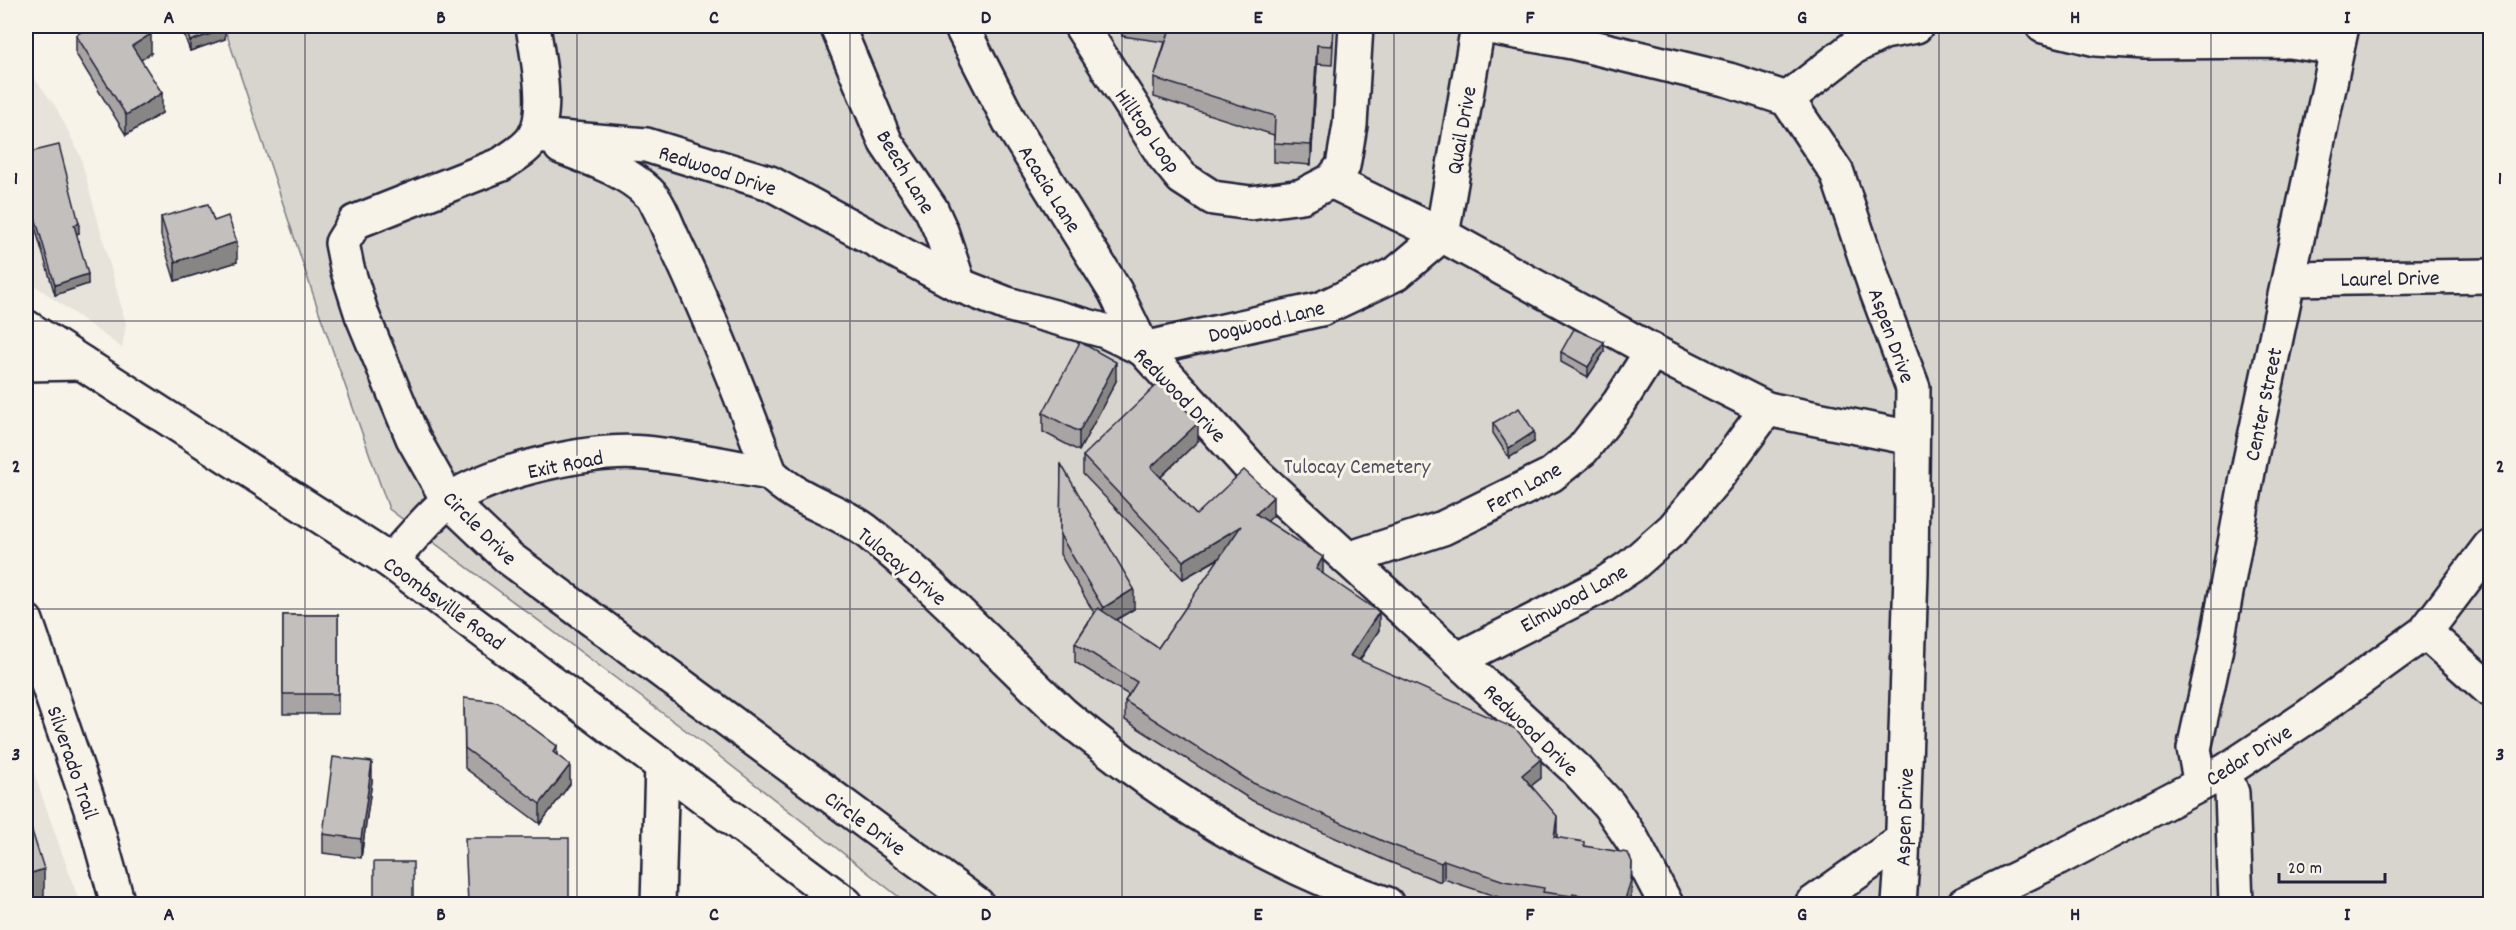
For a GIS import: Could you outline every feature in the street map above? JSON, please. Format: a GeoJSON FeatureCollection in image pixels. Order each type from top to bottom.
{"type":"FeatureCollection","features":[{"type":"Feature","properties":{"kind":"street"},"geometry":{"type":"LineString","coordinates":[[533,26],[541,91],[541,116],[535,136],[602,163],[630,178],[652,195],[693,282],[739,391],[770,473]]}},
{"type":"Feature","properties":{"kind":"street","name":"Beech Lane"},"geometry":{"type":"LineString","coordinates":[[837,26],[885,143],[931,209],[959,285]]}},
{"type":"Feature","properties":{"kind":"street","name":"Acacia Lane"},"geometry":{"type":"LineString","coordinates":[[961,26],[1010,122],[1115,291],[1143,349]]}},
{"type":"Feature","properties":{"kind":"street","name":"Hilltop Loop"},"geometry":{"type":"LineString","coordinates":[[1081,26],[1164,156],[1182,178],[1196,188],[1213,198],[1251,203],[1302,196],[1331,181]]}},
{"type":"Feature","properties":{"kind":"street"},"geometry":{"type":"LineString","coordinates":[[1356,26],[1350,124],[1343,166],[1331,181],[1442,235],[1652,351],[1767,409],[1912,438]]}},
{"type":"Feature","properties":{"kind":"street","name":"Quail Drive"},"geometry":{"type":"LineString","coordinates":[[1442,235],[1478,26]]}},
{"type":"Feature","properties":{"kind":"street"},"geometry":{"type":"LineString","coordinates":[[1484,26],[1572,42],[1729,80],[1787,99],[1854,47],[1884,32],[1916,26]]}},
{"type":"Feature","properties":{"kind":"street"},"geometry":{"type":"LineString","coordinates":[[2043,26],[2096,39],[2145,42],[2289,41],[2340,37]]}},
{"type":"Feature","properties":{"kind":"street","name":"Center Street"},"geometry":{"type":"LineString","coordinates":[[2236,904],[2232,793],[2213,778],[2194,749],[2215,653],[2250,461],[2340,37]]}},
{"type":"Feature","properties":{"kind":"street","name":"Aspen Drive"},"geometry":{"type":"LineString","coordinates":[[1787,99],[1838,173],[1877,292],[1913,388],[1911,572],[1899,904]]}},
{"type":"Feature","properties":{"kind":"street","name":"Redwood Drive"},"geometry":{"type":"LineString","coordinates":[[535,136],[646,145],[770,183],[959,285],[1007,304],[1105,331],[1143,349],[1258,476],[1577,770],[1609,805],[1633,841],[1666,904]]}},
{"type":"Feature","properties":{"kind":"street","name":"Circle Drive"},"geometry":{"type":"LineString","coordinates":[[535,136],[521,151],[502,164],[355,222],[342,243],[347,268],[362,315],[412,438],[448,500],[509,558],[977,904]]}},
{"type":"Feature","properties":{"kind":"street","name":"Dogwood Lane"},"geometry":{"type":"LineString","coordinates":[[1143,349],[1321,309],[1397,273],[1442,235]]}},
{"type":"Feature","properties":{"kind":"street","name":"Laurel Drive"},"geometry":{"type":"LineString","coordinates":[[2289,279],[2490,276]]}},
{"type":"Feature","properties":{"kind":"street","name":"Coombsville Road"},"geometry":{"type":"LineString","coordinates":[[26,327],[390,561],[846,904]]}},
{"type":"Feature","properties":{"kind":"street","name":"Fern Lane"},"geometry":{"type":"LineString","coordinates":[[1348,559],[1443,528],[1551,475],[1582,450],[1619,403],[1652,351]]}},
{"type":"Feature","properties":{"kind":"street"},"geometry":{"type":"LineString","coordinates":[[26,364],[82,363]]}},
{"type":"Feature","properties":{"kind":"street","name":"Elmwood Lane"},"geometry":{"type":"LineString","coordinates":[[1459,659],[1601,586],[1631,566],[1673,529],[1717,477],[1767,409]]}},
{"type":"Feature","properties":{"kind":"street","name":"Exit Road"},"geometry":{"type":"LineString","coordinates":[[390,561],[448,500],[476,485],[571,458],[644,453],[770,473]]}},
{"type":"Feature","properties":{"kind":"street","name":"Tulocay Drive"},"geometry":{"type":"LineString","coordinates":[[770,473],[799,496],[868,532],[948,602],[1065,715],[1134,770],[1214,824],[1263,850],[1338,887],[1387,904]]}},
{"type":"Feature","properties":{"kind":"street","name":"Cedar Drive"},"geometry":{"type":"LineString","coordinates":[[1964,904],[2213,778],[2310,715],[2425,632],[2490,546]]}},
{"type":"Feature","properties":{"kind":"street","name":"Silverado Trail"},"geometry":{"type":"LineString","coordinates":[[26,621],[95,821],[118,904]]}},
{"type":"Feature","properties":{"kind":"street"},"geometry":{"type":"LineString","coordinates":[[2425,632],[2490,690]]}},
{"type":"Feature","properties":{"kind":"street"},"geometry":{"type":"LineString","coordinates":[[658,904],[662,764]]}},
{"type":"Feature","properties":{"kind":"street"},"geometry":{"type":"LineString","coordinates":[[1812,904],[1902,840]]}},
{"type":"Feature","properties":{"kind":"shaded area"},"geometry":{"type":"Polygon","coordinates":[[[26,67],[56,107],[80,155],[126,324],[122,348],[26,279],[26,67]]]}},
{"type":"Feature","properties":{"kind":"shaded area"},"geometry":{"type":"Polygon","coordinates":[[[26,750],[80,904],[26,904],[26,750]]]}},
{"type":"Feature","properties":{"kind":"green space","name":"Tulocay Cemetery"},"geometry":{"type":"Polygon","coordinates":[[[224,26],[2490,26],[2490,904],[908,904],[696,738],[389,509],[318,309],[224,26]]]}},
{"type":"Feature","properties":{"kind":"building"},"geometry":{"type":"Polygon","coordinates":[[[90,26],[147,26],[151,34],[132,46],[162,93],[126,115],[76,35],[90,26]]]}},
{"type":"Feature","properties":{"kind":"building"},"geometry":{"type":"Polygon","coordinates":[[[185,26],[224,26],[225,29],[190,41],[185,26]]]}},
{"type":"Feature","properties":{"kind":"building"},"geometry":{"type":"Polygon","coordinates":[[[1171,26],[1333,26],[1332,46],[1317,45],[1311,145],[1274,143],[1275,116],[1154,78],[1171,26]]]}},
{"type":"Feature","properties":{"kind":"building"},"geometry":{"type":"Polygon","coordinates":[[[59,145],[79,223],[74,225],[88,274],[55,285],[30,200],[26,201],[26,153],[59,145]]]}},
{"type":"Feature","properties":{"kind":"building"},"geometry":{"type":"Polygon","coordinates":[[[208,204],[214,221],[228,216],[237,242],[175,262],[161,217],[208,204]]]}},
{"type":"Feature","properties":{"kind":"building"},"geometry":{"type":"Polygon","coordinates":[[[1574,329],[1604,342],[1588,367],[1561,352],[1574,329]]]}},
{"type":"Feature","properties":{"kind":"building"},"geometry":{"type":"Polygon","coordinates":[[[1080,342],[1116,362],[1079,432],[1043,413],[1080,342]]]}},
{"type":"Feature","properties":{"kind":"building"},"geometry":{"type":"Polygon","coordinates":[[[1160,382],[1198,423],[1151,467],[1196,515],[1244,470],[1273,497],[1256,514],[1323,557],[1316,569],[1379,612],[1350,656],[1516,729],[1541,759],[1522,775],[1557,816],[1554,837],[1584,842],[1584,846],[1628,853],[1632,862],[1631,880],[1624,903],[1573,894],[1572,896],[1543,892],[1544,888],[1504,881],[1444,860],[1441,863],[1387,843],[1253,783],[1125,701],[1137,682],[1075,643],[1098,608],[1158,648],[1241,526],[1183,561],[1083,456],[1160,382]]]}},
{"type":"Feature","properties":{"kind":"building"},"geometry":{"type":"Polygon","coordinates":[[[1519,408],[1534,432],[1509,448],[1493,423],[1519,408]]]}},
{"type":"Feature","properties":{"kind":"building"},"geometry":{"type":"Polygon","coordinates":[[[1061,464],[1134,589],[1103,608],[1060,535],[1061,464]]]}},
{"type":"Feature","properties":{"kind":"building"},"geometry":{"type":"Polygon","coordinates":[[[283,615],[338,615],[338,694],[283,694],[283,615]]]}},
{"type":"Feature","properties":{"kind":"building"},"geometry":{"type":"Polygon","coordinates":[[[464,698],[498,702],[557,746],[553,752],[570,765],[540,804],[465,748],[464,698]]]}},
{"type":"Feature","properties":{"kind":"building"},"geometry":{"type":"Polygon","coordinates":[[[333,757],[372,762],[361,839],[323,834],[333,757]]]}},
{"type":"Feature","properties":{"kind":"building"},"geometry":{"type":"Polygon","coordinates":[[[26,812],[44,869],[26,875],[26,812]]]}},
{"type":"Feature","properties":{"kind":"building"},"geometry":{"type":"Polygon","coordinates":[[[465,838],[569,838],[569,904],[468,904],[465,838]]]}},
{"type":"Feature","properties":{"kind":"building"},"geometry":{"type":"Polygon","coordinates":[[[374,862],[413,862],[413,904],[374,904],[374,862]]]}},
{"type":"Feature","properties":{"kind":"building"},"geometry":{"type":"Polygon","coordinates":[[[743,898],[752,904],[739,904],[743,898]]]}}]}
